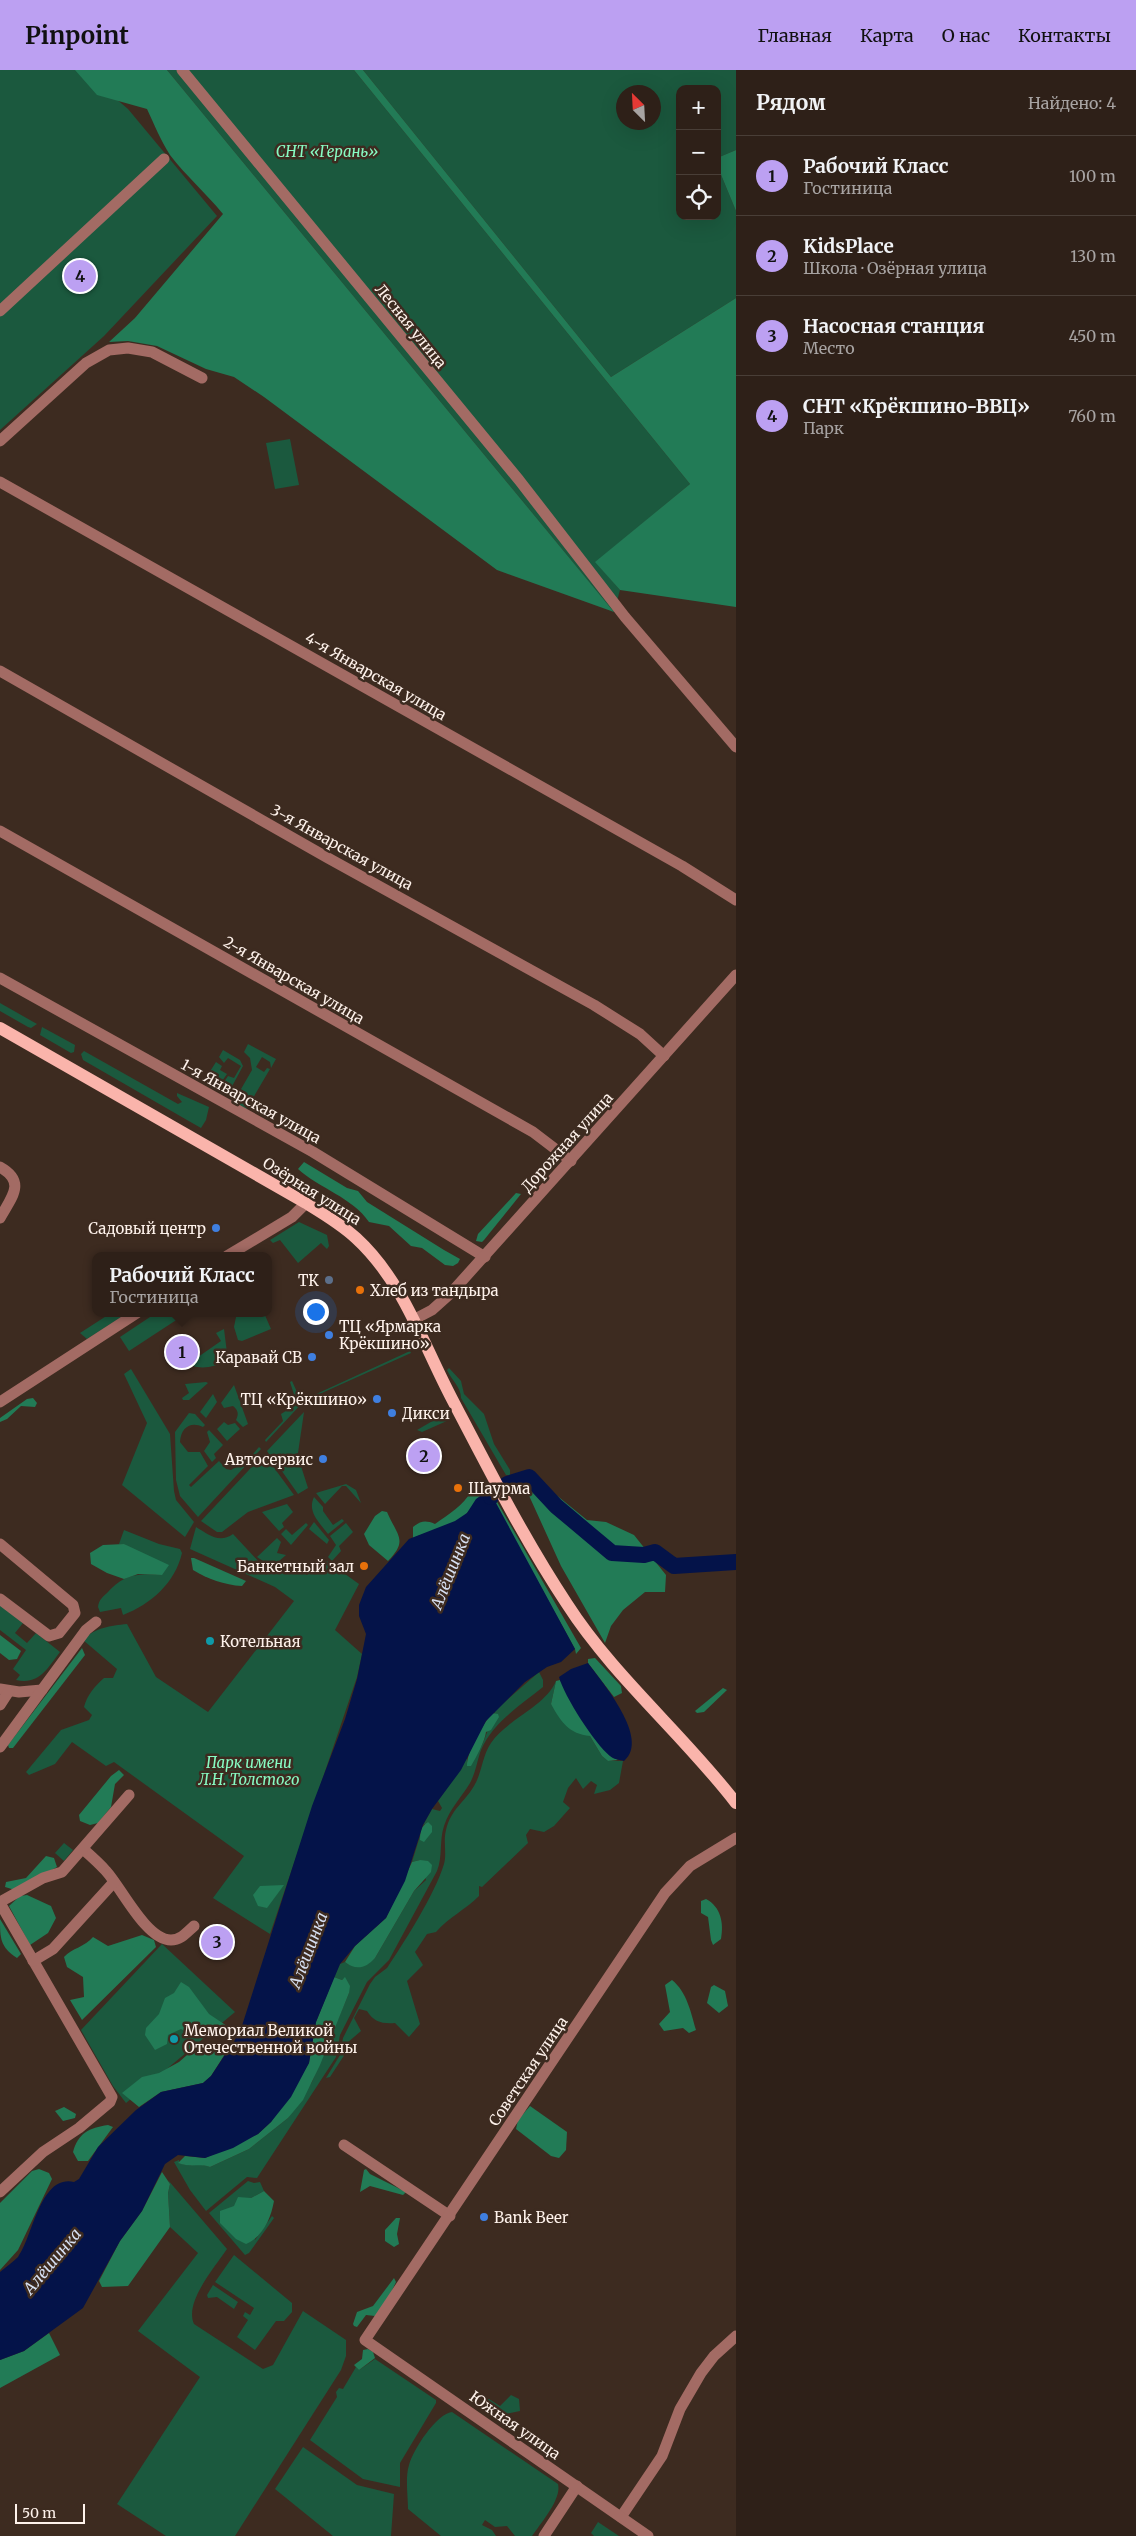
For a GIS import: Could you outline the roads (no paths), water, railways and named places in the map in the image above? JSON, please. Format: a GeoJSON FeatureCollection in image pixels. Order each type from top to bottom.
{"type":"FeatureCollection","features":[{"type":"Feature","properties":{"kind":"main road","name":"Озёрная улица"},"geometry":{"type":"LineString","coordinates":[[0,1028],[306,1203],[345,1228],[371,1254],[397,1288],[471,1435],[559,1591],[600,1650],[681,1738],[736,1803]]}},
{"type":"Feature","properties":{"kind":"street","name":"Лесная улица"},"geometry":{"type":"LineString","coordinates":[[182,70],[519,480],[614,603],[736,747]]}},
{"type":"Feature","properties":{"kind":"street"},"geometry":{"type":"LineString","coordinates":[[0,311],[164,159]]}},
{"type":"Feature","properties":{"kind":"street"},"geometry":{"type":"LineString","coordinates":[[0,441],[86,363],[109,350],[128,348],[152,352],[202,378]]}},
{"type":"Feature","properties":{"kind":"street","name":"4-я Январская улица"},"geometry":{"type":"LineString","coordinates":[[0,482],[682,866],[736,900]]}},
{"type":"Feature","properties":{"kind":"street","name":"3-я Январская улица"},"geometry":{"type":"LineString","coordinates":[[0,671],[328,858],[594,1005],[640,1034],[664,1056]]}},
{"type":"Feature","properties":{"kind":"street","name":"2-я Январская улица"},"geometry":{"type":"LineString","coordinates":[[0,831],[533,1132],[570,1160]]}},
{"type":"Feature","properties":{"kind":"street","name":"Дорожная улица"},"geometry":{"type":"LineString","coordinates":[[414,1320],[442,1302],[485,1257],[736,975]]}},
{"type":"Feature","properties":{"kind":"street","name":"1-я Январская улица"},"geometry":{"type":"LineString","coordinates":[[0,978],[313,1152],[485,1257]]}},
{"type":"Feature","properties":{"kind":"street"},"geometry":{"type":"LineString","coordinates":[[0,1167],[10,1174],[16,1185],[15,1191],[0,1218]]}},
{"type":"Feature","properties":{"kind":"street"},"geometry":{"type":"LineString","coordinates":[[234,1252],[292,1217],[306,1203]]}},
{"type":"Feature","properties":{"kind":"street"},"geometry":{"type":"LineString","coordinates":[[0,1402],[131,1317]]}},
{"type":"Feature","properties":{"kind":"street"},"geometry":{"type":"LineString","coordinates":[[0,1544],[73,1606],[75,1613],[59,1633],[49,1636],[0,1599]]}},
{"type":"Feature","properties":{"kind":"street"},"geometry":{"type":"LineString","coordinates":[[0,1747],[86,1630],[96,1622]]}},
{"type":"Feature","properties":{"kind":"street"},"geometry":{"type":"LineString","coordinates":[[0,1705],[5,1690],[42,1690]]}},
{"type":"Feature","properties":{"kind":"street"},"geometry":{"type":"LineString","coordinates":[[0,2192],[43,2152],[79,2128],[112,2099],[111,2094],[32,1961],[0,1902],[43,1878],[62,1872],[129,1795]]}},
{"type":"Feature","properties":{"kind":"street","name":"Советская улица"},"geometry":{"type":"LineString","coordinates":[[365,2340],[665,1893],[690,1866],[736,1838]]}},
{"type":"Feature","properties":{"kind":"street"},"geometry":{"type":"LineString","coordinates":[[83,1849],[106,1871],[143,1921],[161,1937],[170,1940],[178,1939],[194,1926]]}},
{"type":"Feature","properties":{"kind":"street"},"geometry":{"type":"LineString","coordinates":[[32,1961],[47,1954],[59,1943],[114,1882]]}},
{"type":"Feature","properties":{"kind":"street"},"geometry":{"type":"LineString","coordinates":[[344,2145],[450,2216]]}},
{"type":"Feature","properties":{"kind":"street"},"geometry":{"type":"LineString","coordinates":[[621,2517],[662,2456],[680,2409],[700,2373],[714,2356],[736,2336]]}},
{"type":"Feature","properties":{"kind":"street","name":"Южная улица"},"geometry":{"type":"LineString","coordinates":[[365,2340],[648,2536]]}},
{"type":"Feature","properties":{"kind":"street"},"geometry":{"type":"LineString","coordinates":[[544,2536],[577,2486]]}},
{"type":"Feature","properties":{"kind":"water"},"geometry":{"type":"Polygon","coordinates":[[[489,1490],[575,1649],[561,1662],[547,1667],[525,1682],[486,1721],[461,1770],[432,1809],[423,1825],[405,1881],[386,1918],[355,1946],[340,1964],[316,2022],[309,2063],[291,2097],[271,2122],[258,2134],[233,2148],[205,2158],[178,2155],[165,2164],[142,2211],[120,2241],[83,2308],[24,2351],[0,2360],[0,2272],[18,2257],[45,2197],[62,2182],[74,2182],[79,2179],[98,2147],[136,2110],[161,2092],[203,2083],[211,2076],[240,2032],[312,1806],[345,1719],[357,1679],[366,1634],[359,1616],[359,1605],[366,1587],[409,1539],[455,1521],[467,1513],[476,1499],[489,1490]]]}},
{"type":"Feature","properties":{"kind":"water"},"geometry":{"type":"Polygon","coordinates":[[[588,1663],[613,1697],[628,1725],[632,1739],[631,1751],[624,1761],[611,1757],[596,1741],[573,1707],[559,1677],[571,1669],[588,1663]]]}},
{"type":"Feature","properties":{"kind":"waterway","name":"Алёшинка"},"geometry":{"type":"LineString","coordinates":[[507,1484],[529,1477],[556,1506],[612,1553],[644,1555],[655,1552],[674,1566],[736,1562]]}},
{"type":"Feature","properties":{"kind":"waterway","name":"Алёшинка"},"geometry":{"type":"LineString","coordinates":[[491,1497],[493,1492]]}},
{"type":"Feature","properties":{"kind":"place","name":"СНТ «Крёкшино-ВВЦ»"},"geometry":{"type":"Point","coordinates":[80,276]}},
{"type":"Feature","properties":{"kind":"place","name":"Садовый центр"},"geometry":{"type":"Point","coordinates":[216,1228]}},
{"type":"Feature","properties":{"kind":"place","name":"ТК"},"geometry":{"type":"Point","coordinates":[329,1280]}},
{"type":"Feature","properties":{"kind":"place","name":"Хлеб из тандыра"},"geometry":{"type":"Point","coordinates":[360,1290]}},
{"type":"Feature","properties":{"kind":"place","name":"ТЦ «Ярмарка Крёкшино»"},"geometry":{"type":"Point","coordinates":[329,1335]}},
{"type":"Feature","properties":{"kind":"place","name":"Рабочий Класс"},"geometry":{"type":"Point","coordinates":[182,1352]}},
{"type":"Feature","properties":{"kind":"place","name":"Каравай СВ"},"geometry":{"type":"Point","coordinates":[312,1357]}},
{"type":"Feature","properties":{"kind":"place","name":"ТЦ «Крёкшино»"},"geometry":{"type":"Point","coordinates":[377,1399]}},
{"type":"Feature","properties":{"kind":"place","name":"Дикси"},"geometry":{"type":"Point","coordinates":[392,1413]}},
{"type":"Feature","properties":{"kind":"place","name":"KidsPlace"},"geometry":{"type":"Point","coordinates":[424,1456]}},
{"type":"Feature","properties":{"kind":"place","name":"Автосервис"},"geometry":{"type":"Point","coordinates":[323,1459]}},
{"type":"Feature","properties":{"kind":"place","name":"Шаурма"},"geometry":{"type":"Point","coordinates":[458,1488]}},
{"type":"Feature","properties":{"kind":"place","name":"Банкетный зал"},"geometry":{"type":"Point","coordinates":[364,1566]}},
{"type":"Feature","properties":{"kind":"place","name":"Котельная"},"geometry":{"type":"Point","coordinates":[210,1641]}},
{"type":"Feature","properties":{"kind":"place","name":"Насосная станция"},"geometry":{"type":"Point","coordinates":[217,1942]}},
{"type":"Feature","properties":{"kind":"place","name":"Мемориал Великой Отечественной войны"},"geometry":{"type":"Point","coordinates":[174,2039]}},
{"type":"Feature","properties":{"kind":"place","name":"Bank Beer"},"geometry":{"type":"Point","coordinates":[484,2217]}},
{"type":"Feature","properties":{"kind":"park label","name":"СНТ «Герань»"},"geometry":{"type":"Point","coordinates":[327,151]}},
{"type":"Feature","properties":{"kind":"park label","name":"Парк имени Л.Н. Толстого"},"geometry":{"type":"Point","coordinates":[249,1770]}}]}
